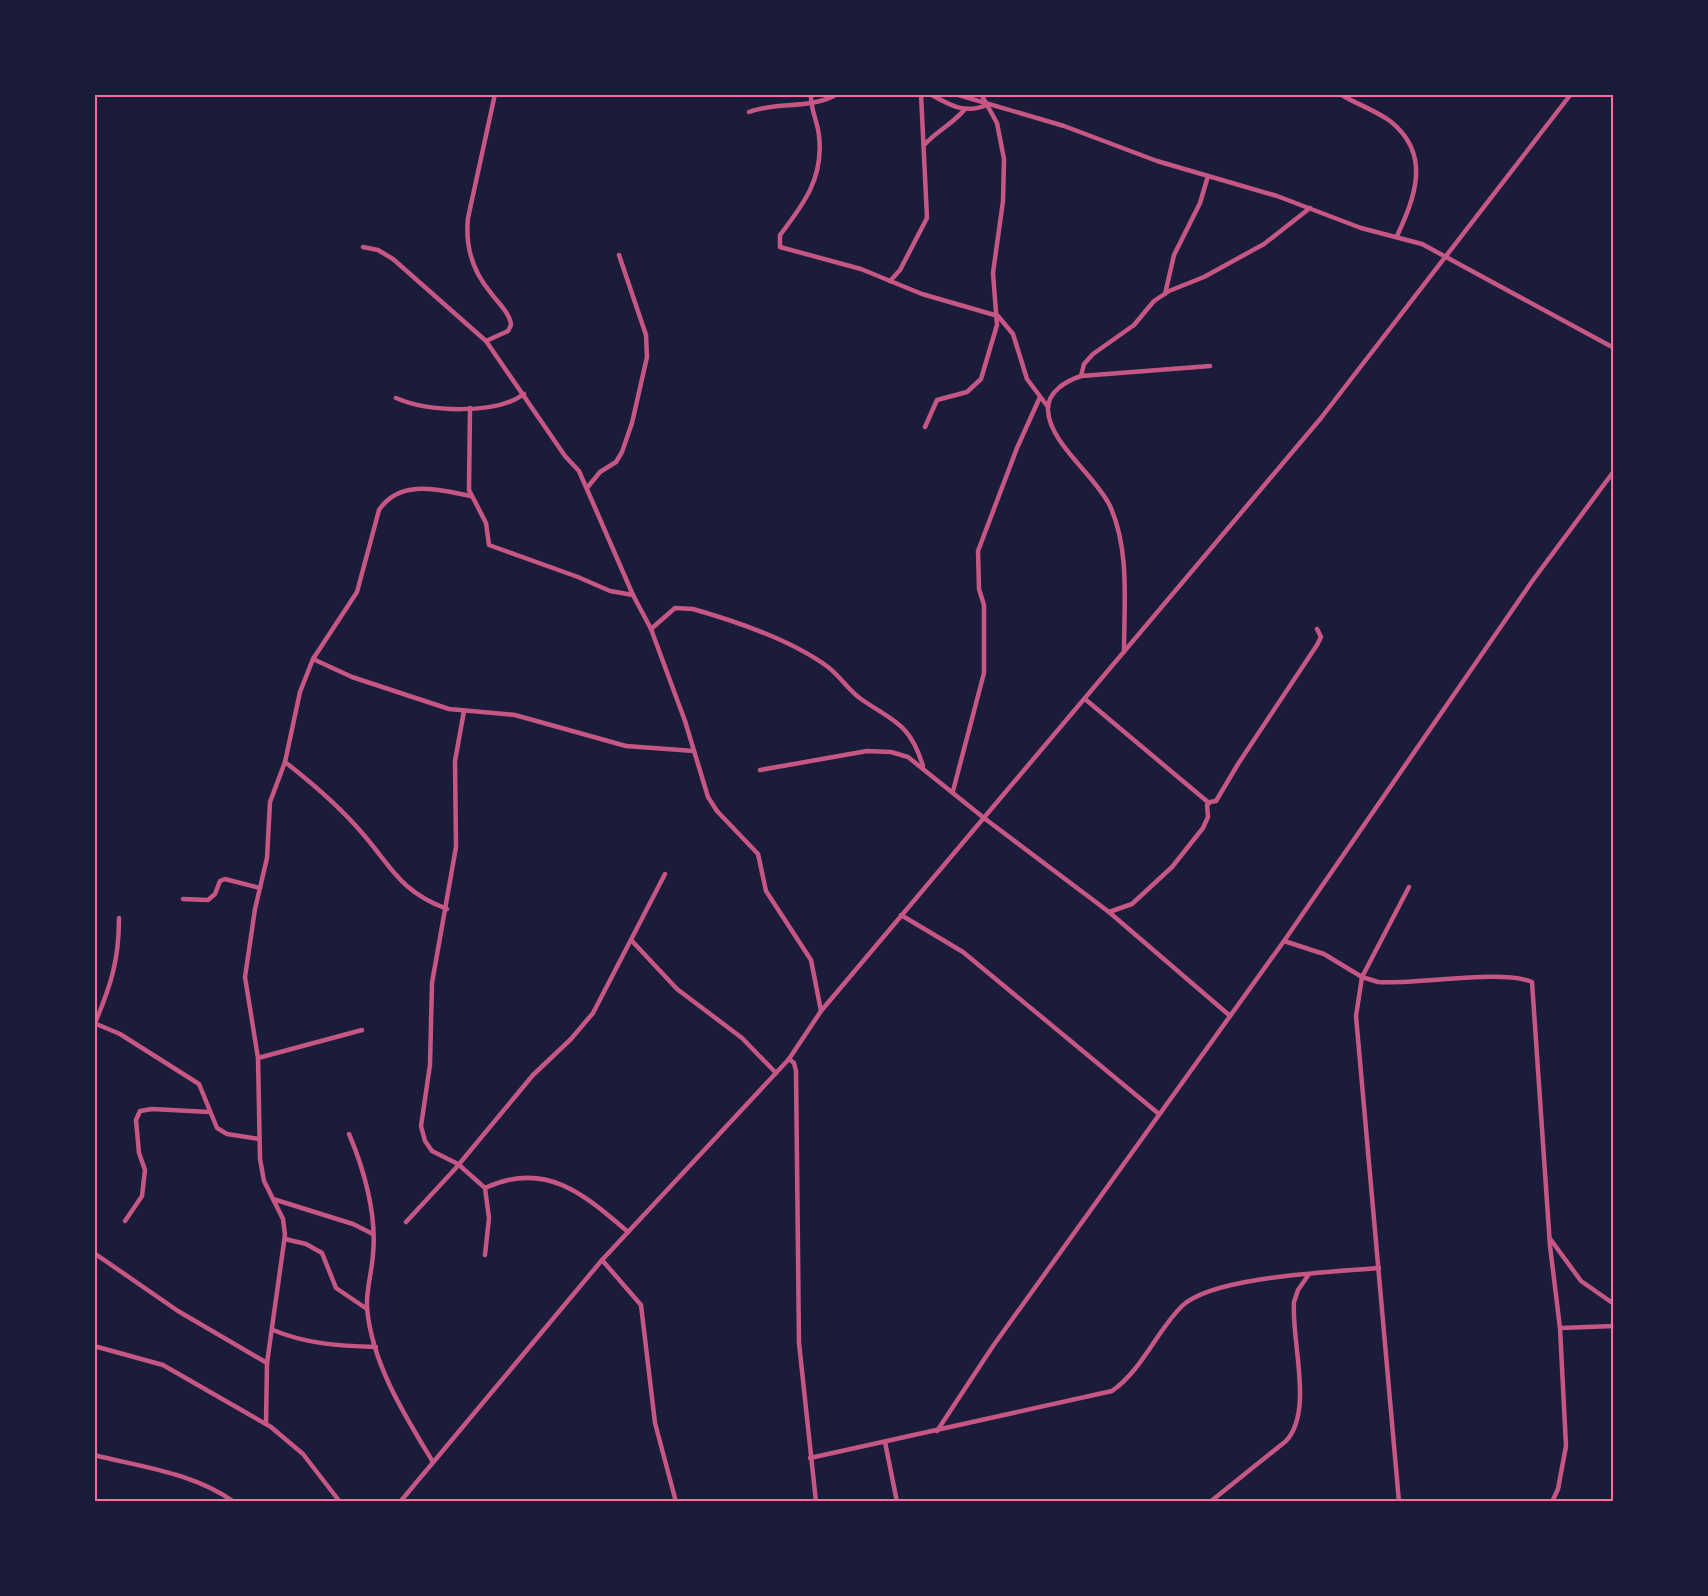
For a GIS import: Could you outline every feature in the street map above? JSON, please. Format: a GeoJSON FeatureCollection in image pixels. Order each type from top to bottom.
{"type":"FeatureCollection","features":[{"type":"Feature","properties":{"kind":"street"},"geometry":{"type":"LineString","coordinates":[[486,341],[508,331],[511,325],[507,314],[477,274],[467,237],[468,218],[495,94]]}},
{"type":"Feature","properties":{"kind":"street"},"geometry":{"type":"LineString","coordinates":[[811,94],[810,103],[820,138],[816,171],[806,203],[780,235],[779,245],[782,249],[861,269],[922,294],[998,316],[1012,334],[1027,379],[1048,407]]}},
{"type":"Feature","properties":{"kind":"street"},"geometry":{"type":"LineString","coordinates":[[749,112],[781,104],[820,102],[837,94]]}},
{"type":"Feature","properties":{"kind":"street"},"geometry":{"type":"LineString","coordinates":[[890,281],[900,270],[927,218],[928,201],[922,164],[925,144],[921,94]]}},
{"type":"Feature","properties":{"kind":"street"},"geometry":{"type":"LineString","coordinates":[[930,94],[972,111],[987,105]]}},
{"type":"Feature","properties":{"kind":"street"},"geometry":{"type":"LineString","coordinates":[[956,94],[1064,126],[1208,176],[1310,208],[1361,228],[1422,244],[1614,348]]}},
{"type":"Feature","properties":{"kind":"street"},"geometry":{"type":"LineString","coordinates":[[925,427],[936,400],[967,392],[981,379],[998,316],[993,273],[1003,201],[1004,159],[997,123],[981,94]]}},
{"type":"Feature","properties":{"kind":"street"},"geometry":{"type":"LineString","coordinates":[[1340,94],[1389,120],[1408,143],[1416,169],[1417,185],[1397,236]]}},
{"type":"Feature","properties":{"kind":"street"},"geometry":{"type":"LineString","coordinates":[[400,1502],[602,1260],[789,1059],[821,1011],[1321,418],[1571,94]]}},
{"type":"Feature","properties":{"kind":"street"},"geometry":{"type":"LineString","coordinates":[[925,144],[939,129],[957,120],[965,109]]}},
{"type":"Feature","properties":{"kind":"street"},"geometry":{"type":"LineString","coordinates":[[1165,294],[1173,255],[1200,202],[1208,176]]}},
{"type":"Feature","properties":{"kind":"street"},"geometry":{"type":"LineString","coordinates":[[1081,376],[1084,364],[1093,354],[1134,325],[1149,305],[1165,294],[1203,277],[1264,244],[1310,208]]}},
{"type":"Feature","properties":{"kind":"street"},"geometry":{"type":"LineString","coordinates":[[363,247],[378,250],[393,259],[486,341],[565,456],[579,471],[633,595],[651,629],[708,797],[717,811],[756,850],[766,891],[811,960],[821,1011]]}},
{"type":"Feature","properties":{"kind":"street"},"geometry":{"type":"LineString","coordinates":[[587,488],[600,472],[616,462],[622,452],[632,423],[647,357],[646,335],[619,255]]}},
{"type":"Feature","properties":{"kind":"street"},"geometry":{"type":"LineString","coordinates":[[1124,652],[1122,560],[1115,520],[1095,482],[1062,444],[1048,415],[1048,407],[1056,390],[1081,376],[1210,366]]}},
{"type":"Feature","properties":{"kind":"street"},"geometry":{"type":"LineString","coordinates":[[396,398],[425,407],[470,408],[503,405],[524,394]]}},
{"type":"Feature","properties":{"kind":"street"},"geometry":{"type":"LineString","coordinates":[[953,791],[984,673],[984,605],[979,589],[978,551],[1040,397]]}},
{"type":"Feature","properties":{"kind":"street"},"geometry":{"type":"LineString","coordinates":[[470,408],[468,468],[471,496],[484,519],[487,541],[491,547],[578,577],[610,591],[633,595]]}},
{"type":"Feature","properties":{"kind":"street"},"geometry":{"type":"LineString","coordinates":[[937,1431],[1159,1114],[1284,941],[1533,580],[1614,471]]}},
{"type":"Feature","properties":{"kind":"street"},"geometry":{"type":"LineString","coordinates":[[266,1424],[267,1363],[285,1239],[283,1219],[264,1181],[259,1139],[258,1058],[244,981],[267,858],[270,801],[285,762],[300,692],[313,659],[357,592],[379,510],[383,504],[397,494],[413,488],[471,496]]}},
{"type":"Feature","properties":{"kind":"street"},"geometry":{"type":"LineString","coordinates":[[651,629],[670,610],[682,608],[709,614],[806,653],[828,667],[860,698],[899,722],[914,740],[923,766]]}},
{"type":"Feature","properties":{"kind":"street"},"geometry":{"type":"LineString","coordinates":[[1209,803],[1216,801],[1238,764],[1310,657],[1321,637],[1317,629]]}},
{"type":"Feature","properties":{"kind":"street"},"geometry":{"type":"LineString","coordinates":[[313,659],[368,683],[464,711],[526,718],[626,746],[694,751]]}},
{"type":"Feature","properties":{"kind":"street"},"geometry":{"type":"LineString","coordinates":[[1085,699],[1209,803]]}},
{"type":"Feature","properties":{"kind":"street"},"geometry":{"type":"LineString","coordinates":[[464,711],[454,761],[456,847],[447,909],[432,983],[430,1065],[421,1126],[425,1141],[432,1151],[458,1164],[484,1188],[489,1218],[485,1255]]}},
{"type":"Feature","properties":{"kind":"street"},"geometry":{"type":"LineString","coordinates":[[760,770],[879,751],[900,754],[923,766],[984,818],[1108,912],[1229,1016]]}},
{"type":"Feature","properties":{"kind":"street"},"geometry":{"type":"LineString","coordinates":[[285,762],[362,833],[399,881],[413,893],[447,909]]}},
{"type":"Feature","properties":{"kind":"street"},"geometry":{"type":"LineString","coordinates":[[1108,912],[1132,904],[1172,867],[1203,828],[1208,817],[1209,803]]}},
{"type":"Feature","properties":{"kind":"street"},"geometry":{"type":"LineString","coordinates":[[406,1222],[533,1075],[584,1024],[632,941],[665,874]]}},
{"type":"Feature","properties":{"kind":"street"},"geometry":{"type":"LineString","coordinates":[[183,899],[206,901],[212,899],[220,881],[225,879],[260,888]]}},
{"type":"Feature","properties":{"kind":"street"},"geometry":{"type":"LineString","coordinates":[[1399,1502],[1356,1016],[1362,977],[1409,887]]}},
{"type":"Feature","properties":{"kind":"street"},"geometry":{"type":"LineString","coordinates":[[902,915],[963,952],[1159,1114]]}},
{"type":"Feature","properties":{"kind":"street"},"geometry":{"type":"LineString","coordinates":[[119,918],[119,942],[112,984],[95,1023],[120,1034],[199,1084],[217,1128],[227,1134],[259,1139]]}},
{"type":"Feature","properties":{"kind":"street"},"geometry":{"type":"LineString","coordinates":[[632,941],[677,989],[742,1038],[776,1073]]}},
{"type":"Feature","properties":{"kind":"street"},"geometry":{"type":"LineString","coordinates":[[1284,941],[1324,954],[1362,977],[1396,983],[1490,978],[1523,979],[1532,982],[1550,1238],[1560,1328],[1566,1446],[1558,1489],[1552,1502]]}},
{"type":"Feature","properties":{"kind":"street"},"geometry":{"type":"LineString","coordinates":[[258,1058],[362,1030]]}},
{"type":"Feature","properties":{"kind":"street"},"geometry":{"type":"LineString","coordinates":[[789,1059],[794,1063],[796,1071],[798,1343],[816,1502]]}},
{"type":"Feature","properties":{"kind":"street"},"geometry":{"type":"LineString","coordinates":[[125,1221],[142,1196],[145,1170],[139,1153],[136,1120],[140,1111],[152,1109],[209,1112]]}},
{"type":"Feature","properties":{"kind":"street"},"geometry":{"type":"LineString","coordinates":[[349,1134],[359,1157],[373,1234],[368,1309],[375,1347],[389,1382],[433,1462]]}},
{"type":"Feature","properties":{"kind":"street"},"geometry":{"type":"LineString","coordinates":[[484,1188],[512,1178],[527,1176],[550,1182],[587,1196],[628,1232]]}},
{"type":"Feature","properties":{"kind":"street"},"geometry":{"type":"LineString","coordinates":[[273,1199],[353,1224],[373,1234]]}},
{"type":"Feature","properties":{"kind":"street"},"geometry":{"type":"LineString","coordinates":[[1550,1238],[1581,1281],[1614,1304]]}},
{"type":"Feature","properties":{"kind":"street"},"geometry":{"type":"LineString","coordinates":[[285,1239],[318,1250],[338,1290],[368,1309]]}},
{"type":"Feature","properties":{"kind":"street"},"geometry":{"type":"LineString","coordinates":[[94,1253],[178,1311],[267,1363]]}},
{"type":"Feature","properties":{"kind":"street"},"geometry":{"type":"LineString","coordinates":[[602,1260],[641,1305],[654,1424],[676,1502]]}},
{"type":"Feature","properties":{"kind":"street"},"geometry":{"type":"LineString","coordinates":[[810,1458],[1112,1391],[1132,1372],[1173,1315],[1199,1295],[1226,1286],[1309,1274],[1378,1268]]}},
{"type":"Feature","properties":{"kind":"street"},"geometry":{"type":"LineString","coordinates":[[1210,1502],[1286,1441],[1296,1428],[1299,1386],[1294,1302],[1298,1290],[1309,1274]]}},
{"type":"Feature","properties":{"kind":"street"},"geometry":{"type":"LineString","coordinates":[[1560,1328],[1614,1326]]}},
{"type":"Feature","properties":{"kind":"street"},"geometry":{"type":"LineString","coordinates":[[273,1330],[291,1338],[331,1346],[375,1347]]}},
{"type":"Feature","properties":{"kind":"street"},"geometry":{"type":"LineString","coordinates":[[94,1346],[163,1365],[266,1424],[303,1454],[340,1502]]}},
{"type":"Feature","properties":{"kind":"street"},"geometry":{"type":"LineString","coordinates":[[885,1442],[897,1502]]}},
{"type":"Feature","properties":{"kind":"street"},"geometry":{"type":"LineString","coordinates":[[94,1455],[205,1484],[234,1502]]}}]}
